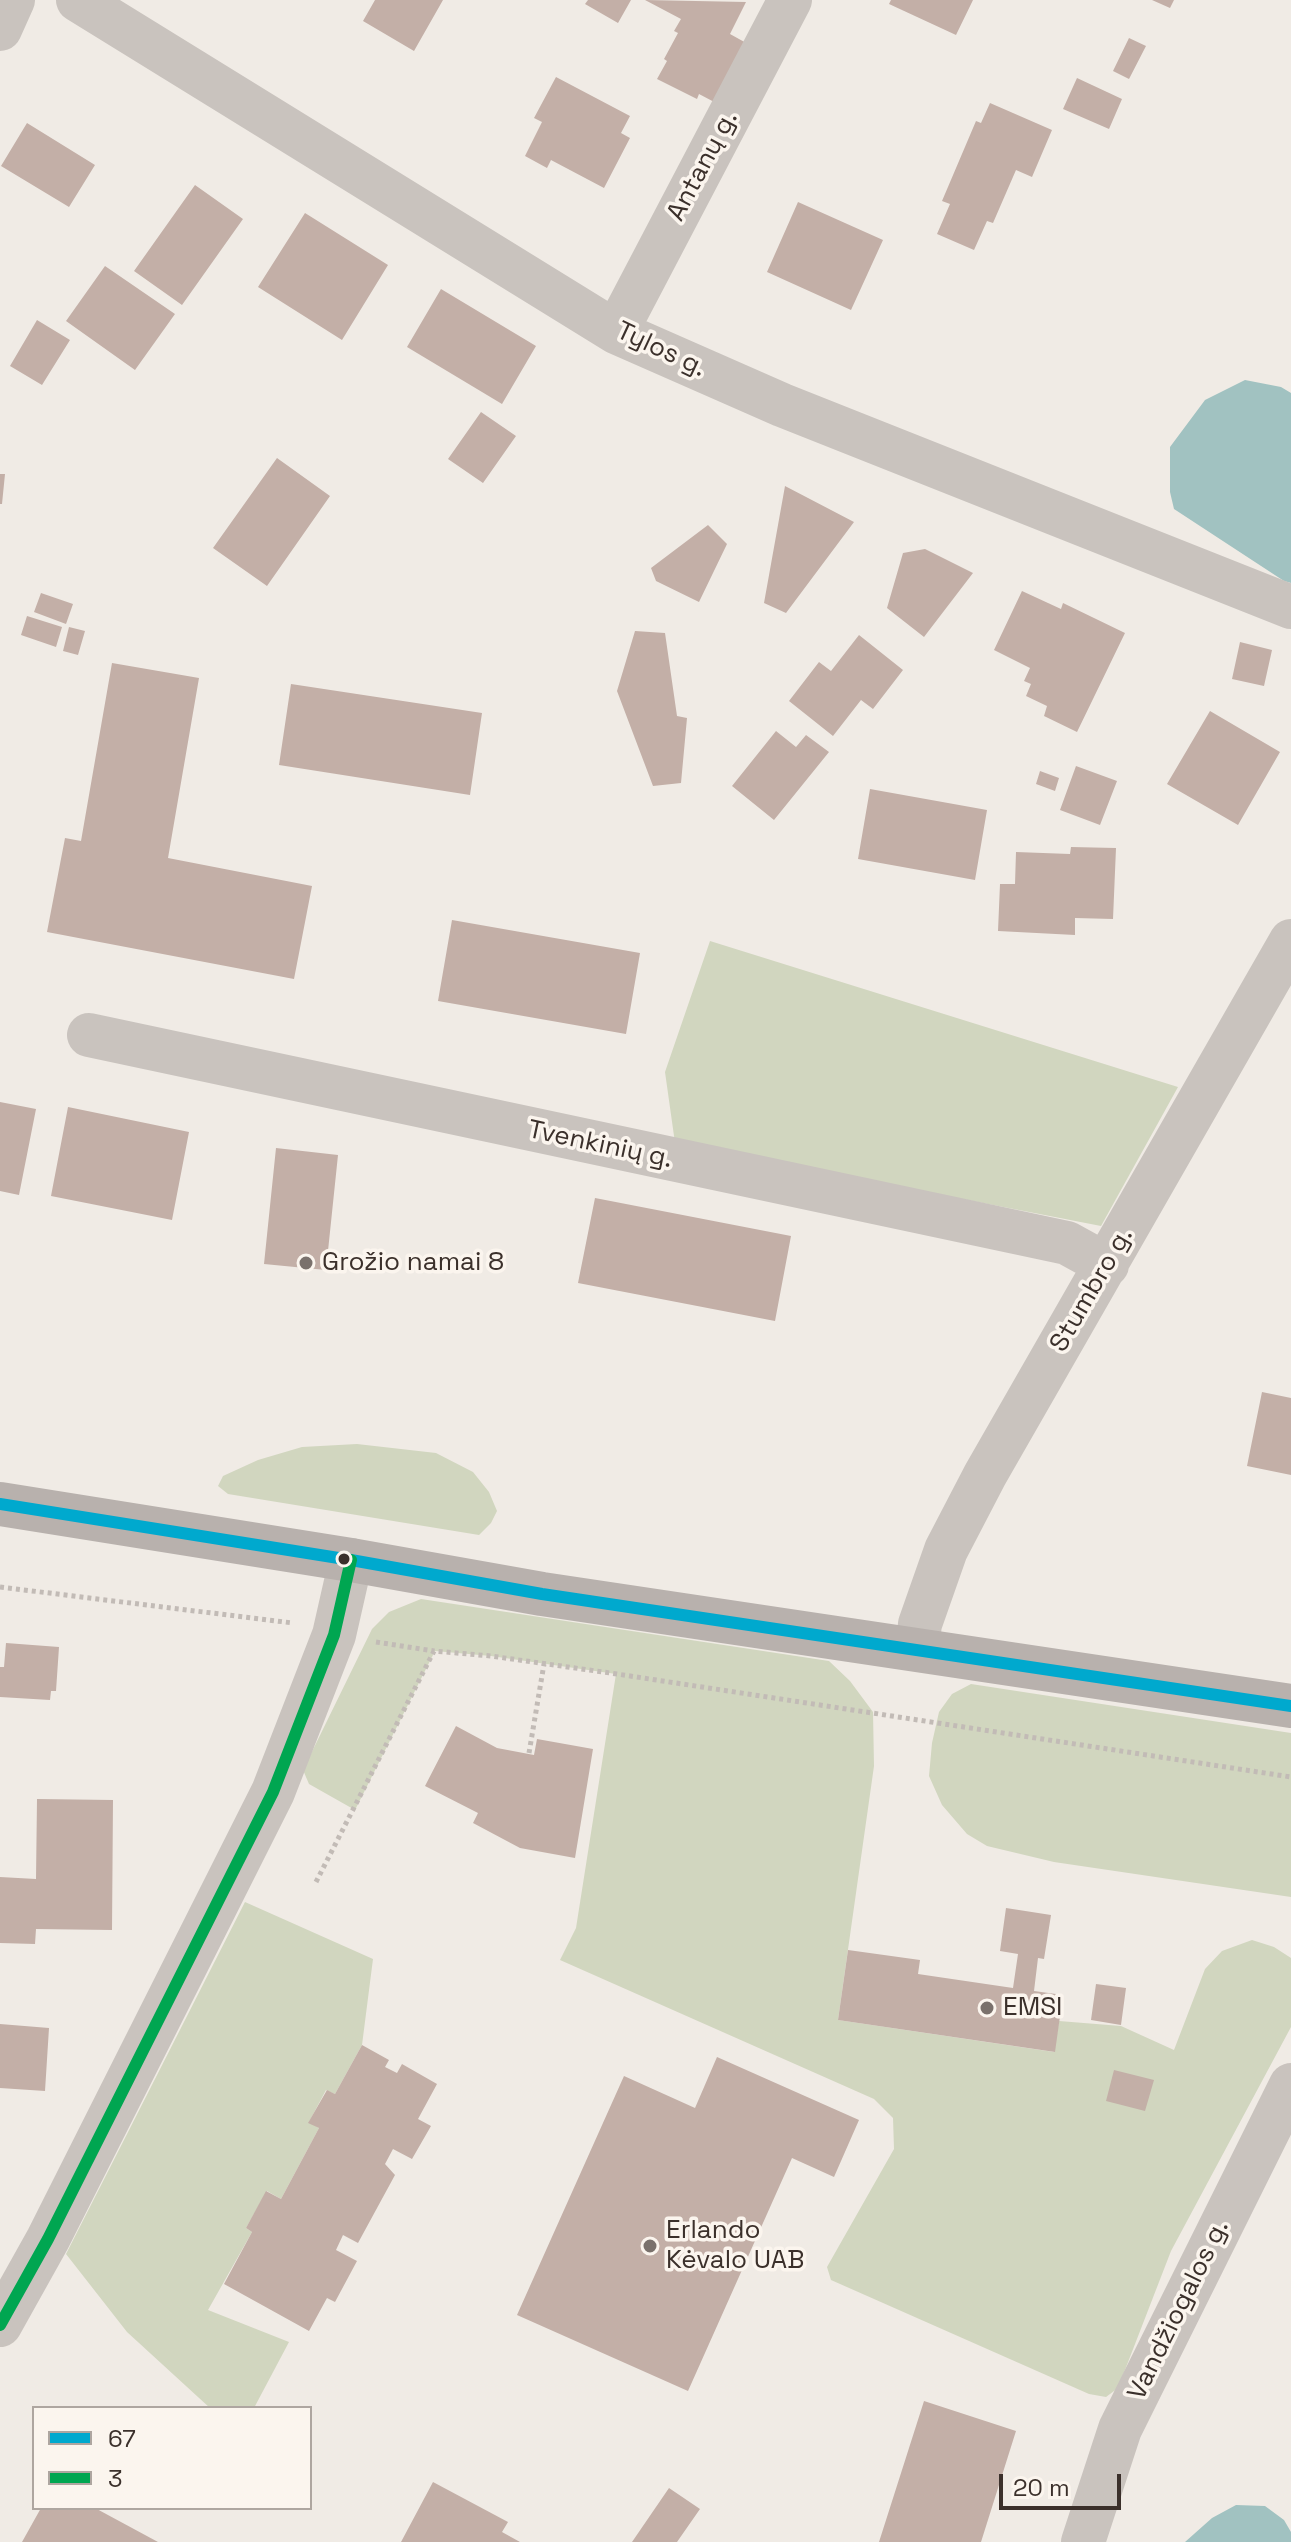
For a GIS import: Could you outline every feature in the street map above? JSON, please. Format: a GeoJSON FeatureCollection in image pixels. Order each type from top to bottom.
{"type":"FeatureCollection","features":[{"type":"Feature","properties":{"kind":"main road"},"geometry":{"type":"LineString","coordinates":[[0,1504],[542,1594],[1291,1706]]}},
{"type":"Feature","properties":{"kind":"street"},"geometry":{"type":"LineString","coordinates":[[0,29],[13,0]]}},
{"type":"Feature","properties":{"kind":"street","name":"Tylos g."},"geometry":{"type":"LineString","coordinates":[[78,0],[616,332],[782,405],[1291,607]]}},
{"type":"Feature","properties":{"kind":"street","name":"Antanų g."},"geometry":{"type":"LineString","coordinates":[[616,332],[790,0]]}},
{"type":"Feature","properties":{"kind":"street","name":"Stumbro g."},"geometry":{"type":"LineString","coordinates":[[917,1649],[920,1624],[946,1550],[985,1475],[1291,941]]}},
{"type":"Feature","properties":{"kind":"street","name":"Tvenkinių g."},"geometry":{"type":"LineString","coordinates":[[89,1035],[1067,1243],[1107,1265]]}},
{"type":"Feature","properties":{"kind":"street"},"geometry":{"type":"LineString","coordinates":[[0,2325],[16,2262],[247,1848],[273,1792],[334,1635],[351,1560]]}},
{"type":"Feature","properties":{"kind":"street","name":"Vandžiogalos g."},"geometry":{"type":"LineString","coordinates":[[1083,2542],[1120,2429],[1291,2085]]}},
{"type":"Feature","properties":{"kind":"path"},"geometry":{"type":"LineString","coordinates":[[0,1587],[287,1621],[334,1635],[434,1651],[544,1664],[1291,1777]]}},
{"type":"Feature","properties":{"kind":"path"},"geometry":{"type":"LineString","coordinates":[[316,1882],[434,1651]]}},
{"type":"Feature","properties":{"kind":"path"},"geometry":{"type":"LineString","coordinates":[[529,1753],[544,1664]]}},
{"type":"Feature","properties":{"kind":"green space"},"geometry":{"type":"Polygon","coordinates":[[[710,941],[1178,1087],[1101,1226],[675,1143],[665,1072],[710,941]]]}},
{"type":"Feature","properties":{"kind":"green space"},"geometry":{"type":"Polygon","coordinates":[[[357,1444],[436,1453],[473,1472],[489,1492],[497,1511],[491,1523],[479,1535],[228,1494],[218,1486],[223,1476],[258,1460],[302,1447],[357,1444]]]}},
{"type":"Feature","properties":{"kind":"green space"},"geometry":{"type":"Polygon","coordinates":[[[421,1599],[829,1661],[850,1681],[873,1712],[874,1766],[838,2020],[1054,2052],[1059,2021],[1121,2026],[1174,2050],[1205,1969],[1222,1951],[1252,1940],[1274,1947],[1291,1958],[1291,2027],[1171,2251],[1118,2388],[1106,2397],[1089,2394],[831,2280],[827,2267],[894,2149],[893,2118],[874,2099],[560,1960],[576,1928],[616,1674],[435,1651],[355,1810],[309,1784],[303,1770],[372,1629],[389,1612],[421,1599]]]}},
{"type":"Feature","properties":{"kind":"green space"},"geometry":{"type":"Polygon","coordinates":[[[971,1684],[1291,1733],[1291,1897],[1054,1862],[987,1846],[967,1834],[942,1805],[929,1776],[939,1712],[952,1694],[971,1684]]]}},
{"type":"Feature","properties":{"kind":"green space"},"geometry":{"type":"Polygon","coordinates":[[[245,1902],[373,1959],[362,2045],[335,2094],[326,2090],[309,2122],[319,2128],[281,2199],[267,2191],[246,2228],[252,2232],[208,2310],[289,2342],[255,2406],[208,2406],[127,2332],[66,2254],[245,1902]]]}},
{"type":"Feature","properties":{"kind":"water"},"geometry":{"type":"Polygon","coordinates":[[[1245,380],[1281,387],[1291,393],[1291,583],[1174,509],[1170,492],[1170,447],[1205,400],[1245,380]]]}},
{"type":"Feature","properties":{"kind":"water"},"geometry":{"type":"Polygon","coordinates":[[[1236,2505],[1265,2506],[1284,2520],[1291,2532],[1291,2542],[1185,2542],[1212,2518],[1236,2505]]]}},
{"type":"Feature","properties":{"kind":"building"},"geometry":{"type":"Polygon","coordinates":[[[375,0],[443,0],[414,51],[363,21],[375,0]]]}},
{"type":"Feature","properties":{"kind":"building"},"geometry":{"type":"Polygon","coordinates":[[[588,0],[631,0],[618,23],[585,4],[588,0]]]}},
{"type":"Feature","properties":{"kind":"building"},"geometry":{"type":"Polygon","coordinates":[[[645,0],[746,2],[730,34],[748,44],[718,104],[699,94],[697,99],[657,79],[667,61],[664,59],[678,33],[674,31],[681,19],[645,0]]]}},
{"type":"Feature","properties":{"kind":"building"},"geometry":{"type":"Polygon","coordinates":[[[891,0],[973,0],[956,35],[889,4],[891,0]]]}},
{"type":"Feature","properties":{"kind":"building"},"geometry":{"type":"Polygon","coordinates":[[[1152,0],[1174,0],[1170,8],[1152,0]]]}},
{"type":"Feature","properties":{"kind":"building"},"geometry":{"type":"Polygon","coordinates":[[[1129,38],[1146,46],[1129,79],[1113,71],[1129,38]]]}},
{"type":"Feature","properties":{"kind":"building"},"geometry":{"type":"Polygon","coordinates":[[[556,77],[630,116],[621,133],[630,138],[604,188],[551,160],[547,168],[525,156],[542,122],[534,118],[556,77]]]}},
{"type":"Feature","properties":{"kind":"building"},"geometry":{"type":"Polygon","coordinates":[[[1077,78],[1122,99],[1109,129],[1063,109],[1077,78]]]}},
{"type":"Feature","properties":{"kind":"building"},"geometry":{"type":"Polygon","coordinates":[[[990,103],[1052,130],[1032,177],[1016,170],[993,223],[987,221],[974,250],[937,234],[950,204],[942,201],[976,121],[981,123],[990,103]]]}},
{"type":"Feature","properties":{"kind":"building"},"geometry":{"type":"Polygon","coordinates":[[[27,123],[95,165],[69,207],[1,166],[27,123]]]}},
{"type":"Feature","properties":{"kind":"building"},"geometry":{"type":"Polygon","coordinates":[[[195,185],[243,219],[182,305],[134,271],[195,185]]]}},
{"type":"Feature","properties":{"kind":"building"},"geometry":{"type":"Polygon","coordinates":[[[798,202],[883,240],[851,310],[767,272],[798,202]]]}},
{"type":"Feature","properties":{"kind":"building"},"geometry":{"type":"Polygon","coordinates":[[[305,213],[388,265],[342,340],[258,287],[305,213]]]}},
{"type":"Feature","properties":{"kind":"building"},"geometry":{"type":"Polygon","coordinates":[[[105,266],[175,314],[135,370],[66,321],[105,266]]]}},
{"type":"Feature","properties":{"kind":"building"},"geometry":{"type":"Polygon","coordinates":[[[441,289],[536,346],[502,404],[407,347],[441,289]]]}},
{"type":"Feature","properties":{"kind":"building"},"geometry":{"type":"Polygon","coordinates":[[[37,320],[70,340],[42,385],[10,366],[37,320]]]}},
{"type":"Feature","properties":{"kind":"building"},"geometry":{"type":"Polygon","coordinates":[[[481,412],[516,436],[483,483],[448,459],[481,412]]]}},
{"type":"Feature","properties":{"kind":"building"},"geometry":{"type":"Polygon","coordinates":[[[277,458],[330,496],[267,586],[213,548],[277,458]]]}},
{"type":"Feature","properties":{"kind":"building"},"geometry":{"type":"Polygon","coordinates":[[[0,474],[5,474],[2,504],[0,504],[0,474]]]}},
{"type":"Feature","properties":{"kind":"building"},"geometry":{"type":"Polygon","coordinates":[[[785,486],[854,522],[786,613],[764,603],[785,486]]]}},
{"type":"Feature","properties":{"kind":"building"},"geometry":{"type":"Polygon","coordinates":[[[708,525],[727,544],[699,602],[656,581],[651,568],[708,525]]]}},
{"type":"Feature","properties":{"kind":"building"},"geometry":{"type":"Polygon","coordinates":[[[925,549],[973,573],[924,637],[887,608],[903,553],[925,549]]]}},
{"type":"Feature","properties":{"kind":"building"},"geometry":{"type":"Polygon","coordinates":[[[1022,591],[1061,609],[1063,603],[1125,633],[1077,732],[1044,716],[1047,706],[1026,696],[1031,684],[1024,681],[1030,668],[994,650],[1022,591]]]}},
{"type":"Feature","properties":{"kind":"building"},"geometry":{"type":"Polygon","coordinates":[[[41,593],[73,604],[66,624],[34,612],[41,593]]]}},
{"type":"Feature","properties":{"kind":"building"},"geometry":{"type":"Polygon","coordinates":[[[27,616],[62,627],[56,647],[21,635],[27,616]]]}},
{"type":"Feature","properties":{"kind":"building"},"geometry":{"type":"Polygon","coordinates":[[[69,627],[85,631],[78,655],[63,651],[69,627]]]}},
{"type":"Feature","properties":{"kind":"building"},"geometry":{"type":"Polygon","coordinates":[[[635,631],[665,633],[677,716],[687,718],[681,783],[653,786],[617,691],[635,631]]]}},
{"type":"Feature","properties":{"kind":"building"},"geometry":{"type":"Polygon","coordinates":[[[859,635],[903,670],[873,709],[861,700],[833,736],[789,701],[819,662],[831,671],[859,635]]]}},
{"type":"Feature","properties":{"kind":"building"},"geometry":{"type":"Polygon","coordinates":[[[1240,642],[1272,650],[1264,686],[1232,679],[1240,642]]]}},
{"type":"Feature","properties":{"kind":"building"},"geometry":{"type":"Polygon","coordinates":[[[112,663],[199,678],[168,858],[312,886],[294,979],[47,932],[65,838],[81,841],[112,663]]]}},
{"type":"Feature","properties":{"kind":"building"},"geometry":{"type":"Polygon","coordinates":[[[291,684],[482,713],[470,795],[279,765],[291,684]]]}},
{"type":"Feature","properties":{"kind":"building"},"geometry":{"type":"Polygon","coordinates":[[[1210,711],[1280,752],[1238,825],[1167,784],[1210,711]]]}},
{"type":"Feature","properties":{"kind":"building"},"geometry":{"type":"Polygon","coordinates":[[[776,731],[796,747],[806,735],[829,752],[774,820],[732,786],[776,731]]]}},
{"type":"Feature","properties":{"kind":"building"},"geometry":{"type":"Polygon","coordinates":[[[1076,766],[1117,781],[1100,825],[1060,810],[1076,766]]]}},
{"type":"Feature","properties":{"kind":"building"},"geometry":{"type":"Polygon","coordinates":[[[1040,771],[1059,778],[1055,791],[1036,784],[1040,771]]]}},
{"type":"Feature","properties":{"kind":"building"},"geometry":{"type":"Polygon","coordinates":[[[870,789],[987,810],[975,880],[858,859],[870,789]]]}},
{"type":"Feature","properties":{"kind":"building"},"geometry":{"type":"Polygon","coordinates":[[[1071,847],[1116,848],[1113,919],[1075,918],[1075,935],[998,931],[1000,884],[1015,884],[1016,852],[1070,854],[1071,847]]]}},
{"type":"Feature","properties":{"kind":"building"},"geometry":{"type":"Polygon","coordinates":[[[452,920],[640,953],[626,1034],[438,1001],[452,920]]]}},
{"type":"Feature","properties":{"kind":"building"},"geometry":{"type":"Polygon","coordinates":[[[0,1102],[36,1109],[19,1195],[0,1191],[0,1102]]]}},
{"type":"Feature","properties":{"kind":"building"},"geometry":{"type":"Polygon","coordinates":[[[68,1107],[189,1132],[172,1220],[51,1196],[68,1107]]]}},
{"type":"Feature","properties":{"kind":"building"},"geometry":{"type":"Polygon","coordinates":[[[276,1148],[338,1155],[326,1270],[264,1264],[276,1148]]]}},
{"type":"Feature","properties":{"kind":"building"},"geometry":{"type":"Polygon","coordinates":[[[595,1198],[791,1236],[775,1321],[578,1283],[595,1198]]]}},
{"type":"Feature","properties":{"kind":"building"},"geometry":{"type":"Polygon","coordinates":[[[1262,1392],[1291,1398],[1291,1475],[1247,1466],[1262,1392]]]}},
{"type":"Feature","properties":{"kind":"building"},"geometry":{"type":"Polygon","coordinates":[[[6,1643],[59,1647],[56,1691],[51,1691],[50,1700],[0,1697],[0,1667],[4,1667],[6,1643]]]}},
{"type":"Feature","properties":{"kind":"building"},"geometry":{"type":"Polygon","coordinates":[[[456,1726],[497,1748],[534,1755],[537,1739],[593,1749],[575,1858],[520,1848],[473,1823],[478,1813],[425,1786],[456,1726]]]}},
{"type":"Feature","properties":{"kind":"building"},"geometry":{"type":"Polygon","coordinates":[[[37,1799],[113,1800],[112,1930],[36,1929],[35,1944],[0,1943],[0,1877],[36,1879],[37,1799]]]}},
{"type":"Feature","properties":{"kind":"building"},"geometry":{"type":"Polygon","coordinates":[[[1006,1908],[1051,1915],[1044,1959],[1038,1958],[1034,1991],[1063,1995],[1055,2052],[838,2020],[848,1950],[920,1960],[918,1974],[1013,1988],[1018,1954],[1000,1951],[1006,1908]]]}},
{"type":"Feature","properties":{"kind":"building"},"geometry":{"type":"Polygon","coordinates":[[[1096,1984],[1126,1988],[1121,2025],[1091,2020],[1096,1984]]]}},
{"type":"Feature","properties":{"kind":"building"},"geometry":{"type":"Polygon","coordinates":[[[0,2024],[49,2028],[45,2091],[0,2088],[0,2024]]]}},
{"type":"Feature","properties":{"kind":"building"},"geometry":{"type":"Polygon","coordinates":[[[362,2045],[389,2060],[385,2067],[397,2073],[402,2064],[437,2084],[418,2119],[431,2126],[412,2159],[393,2149],[385,2164],[395,2175],[358,2243],[343,2235],[336,2250],[357,2261],[335,2302],[327,2298],[309,2331],[224,2284],[252,2232],[246,2228],[266,2191],[281,2199],[319,2128],[308,2123],[327,2090],[335,2094],[362,2045]]]}},
{"type":"Feature","properties":{"kind":"building","name":"Erlando Kėvalo UAB"},"geometry":{"type":"Polygon","coordinates":[[[717,2057],[859,2120],[834,2177],[792,2158],[688,2391],[517,2315],[624,2076],[695,2108],[717,2057]]]}},
{"type":"Feature","properties":{"kind":"building"},"geometry":{"type":"Polygon","coordinates":[[[1114,2070],[1154,2080],[1145,2111],[1106,2101],[1114,2070]]]}},
{"type":"Feature","properties":{"kind":"building"},"geometry":{"type":"Polygon","coordinates":[[[924,2401],[1016,2431],[981,2542],[879,2542],[924,2401]]]}},
{"type":"Feature","properties":{"kind":"building"},"geometry":{"type":"Polygon","coordinates":[[[433,2482],[508,2522],[502,2532],[520,2542],[401,2542],[433,2482]]]}},
{"type":"Feature","properties":{"kind":"building"},"geometry":{"type":"Polygon","coordinates":[[[669,2488],[700,2509],[677,2542],[632,2542],[669,2488]]]}},
{"type":"Feature","properties":{"kind":"building"},"geometry":{"type":"Polygon","coordinates":[[[40,2510],[99,2510],[158,2542],[22,2542],[40,2510]]]}},
{"type":"Feature","properties":{"kind":"transit line","name":"67"},"geometry":{"type":"LineString","coordinates":[[0,1504],[542,1594],[1291,1706]]}},
{"type":"Feature","properties":{"kind":"transit line","name":"3"},"geometry":{"type":"LineString","coordinates":[[0,2325],[48,2239],[273,1792],[334,1635],[351,1560]]}},
{"type":"Feature","properties":{"kind":"place","name":"Grožio namai 8"},"geometry":{"type":"Point","coordinates":[306,1263]}},
{"type":"Feature","properties":{"kind":"place","name":"EMSI"},"geometry":{"type":"Point","coordinates":[987,2008]}},
{"type":"Feature","properties":{"kind":"place","name":"Erlando Kėvalo UAB"},"geometry":{"type":"Point","coordinates":[650,2246]}}]}
